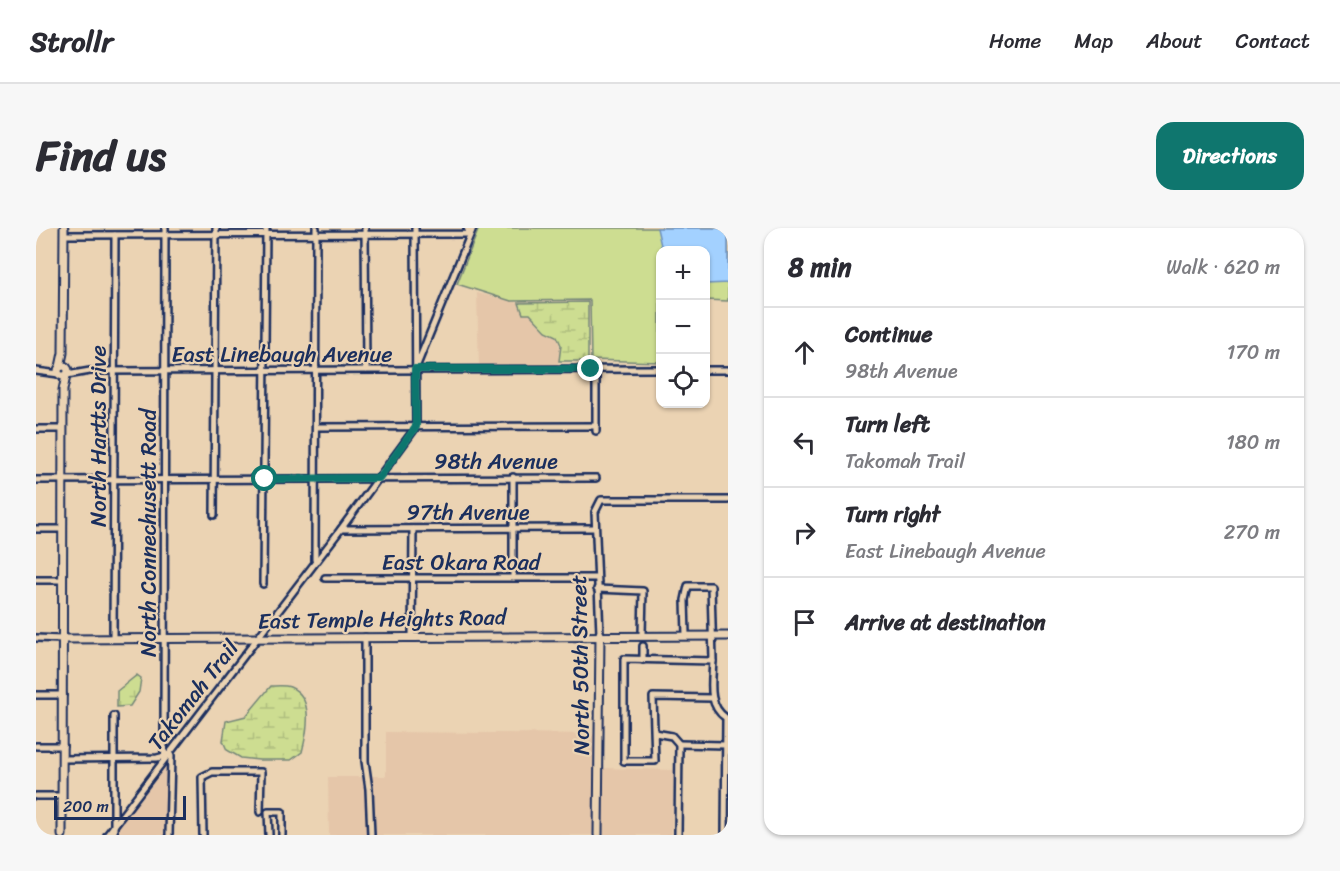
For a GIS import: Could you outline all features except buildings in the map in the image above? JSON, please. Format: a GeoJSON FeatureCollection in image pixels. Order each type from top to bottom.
{"type":"FeatureCollection","features":[{"type":"Feature","properties":{"kind":"street"},"geometry":{"type":"LineString","coordinates":[[62,835],[64,231],[115,235],[165,231],[470,230],[415,369]]}},
{"type":"Feature","properties":{"kind":"street","name":"North Connechusett Road"},"geometry":{"type":"LineString","coordinates":[[165,231],[165,638],[166,755],[171,756],[169,835]]}},
{"type":"Feature","properties":{"kind":"street"},"geometry":{"type":"LineString","coordinates":[[214,515],[216,231]]}},
{"type":"Feature","properties":{"kind":"street"},"geometry":{"type":"LineString","coordinates":[[263,584],[266,231]]}},
{"type":"Feature","properties":{"kind":"street"},"geometry":{"type":"LineString","coordinates":[[315,561],[316,231]]}},
{"type":"Feature","properties":{"kind":"street"},"geometry":{"type":"LineString","coordinates":[[365,231],[366,370]]}},
{"type":"Feature","properties":{"kind":"street"},"geometry":{"type":"LineString","coordinates":[[415,231],[416,427]]}},
{"type":"Feature","properties":{"kind":"street","name":"North Hartts Drive"},"geometry":{"type":"LineString","coordinates":[[113,638],[115,235]]}},
{"type":"Feature","properties":{"kind":"street"},"geometry":{"type":"LineString","coordinates":[[316,427],[596,429],[596,369]]}},
{"type":"Feature","properties":{"kind":"street","name":"East Linebaugh Avenue"},"geometry":{"type":"LineString","coordinates":[[36,371],[656,369]]}},
{"type":"Feature","properties":{"kind":"street"},"geometry":{"type":"LineString","coordinates":[[710,370],[728,370]]}},
{"type":"Feature","properties":{"kind":"street","name":"Takomah Trail"},"geometry":{"type":"LineString","coordinates":[[107,835],[416,427]]}},
{"type":"Feature","properties":{"kind":"street"},"geometry":{"type":"LineString","coordinates":[[36,429],[63,429]]}},
{"type":"Feature","properties":{"kind":"street"},"geometry":{"type":"LineString","coordinates":[[513,477],[513,578]]}},
{"type":"Feature","properties":{"kind":"street","name":"98th Avenue"},"geometry":{"type":"LineString","coordinates":[[36,480],[596,478]]}},
{"type":"Feature","properties":{"kind":"street","name":"North 50th Street"},"geometry":{"type":"LineString","coordinates":[[598,835],[600,634],[595,512],[601,500],[728,500]]}},
{"type":"Feature","properties":{"kind":"street","name":"97th Avenue"},"geometry":{"type":"LineString","coordinates":[[341,529],[595,528]]}},
{"type":"Feature","properties":{"kind":"street"},"geometry":{"type":"LineString","coordinates":[[36,530],[63,529]]}},
{"type":"Feature","properties":{"kind":"street"},"geometry":{"type":"LineString","coordinates":[[412,637],[413,529]]}},
{"type":"Feature","properties":{"kind":"street","name":"East Okara Road"},"geometry":{"type":"LineString","coordinates":[[325,578],[597,578]]}},
{"type":"Feature","properties":{"kind":"street"},"geometry":{"type":"LineString","coordinates":[[36,580],[63,580]]}},
{"type":"Feature","properties":{"kind":"street"},"geometry":{"type":"LineString","coordinates":[[686,635],[685,600],[688,586],[711,586],[712,698],[716,711],[726,718],[725,835]]}},
{"type":"Feature","properties":{"kind":"street"},"geometry":{"type":"LineString","coordinates":[[597,589],[643,591],[642,634]]}},
{"type":"Feature","properties":{"kind":"street","name":"East Temple Heights Road"},"geometry":{"type":"LineString","coordinates":[[36,639],[600,634],[728,636]]}},
{"type":"Feature","properties":{"kind":"street"},"geometry":{"type":"LineString","coordinates":[[364,637],[365,761],[371,835]]}},
{"type":"Feature","properties":{"kind":"street"},"geometry":{"type":"LineString","coordinates":[[643,660],[644,646]]}},
{"type":"Feature","properties":{"kind":"street"},"geometry":{"type":"LineString","coordinates":[[712,698],[653,697],[655,761],[624,761],[624,659],[713,661]]}},
{"type":"Feature","properties":{"kind":"street"},"geometry":{"type":"LineString","coordinates":[[36,694],[63,694]]}},
{"type":"Feature","properties":{"kind":"street"},"geometry":{"type":"LineString","coordinates":[[114,716],[114,835]]}},
{"type":"Feature","properties":{"kind":"street"},"geometry":{"type":"LineString","coordinates":[[655,732],[672,736],[679,744],[678,835]]}},
{"type":"Feature","properties":{"kind":"street"},"geometry":{"type":"LineString","coordinates":[[679,744],[725,745]]}},
{"type":"Feature","properties":{"kind":"street"},"geometry":{"type":"LineString","coordinates":[[36,746],[63,746]]}},
{"type":"Feature","properties":{"kind":"street"},"geometry":{"type":"LineString","coordinates":[[63,759],[158,758],[166,755]]}},
{"type":"Feature","properties":{"kind":"street"},"geometry":{"type":"LineString","coordinates":[[203,835],[202,777],[212,772],[261,772],[260,812]]}},
{"type":"Feature","properties":{"kind":"street"},"geometry":{"type":"LineString","coordinates":[[36,796],[62,796]]}},
{"type":"Feature","properties":{"kind":"street"},"geometry":{"type":"LineString","coordinates":[[269,835],[268,812],[282,812],[282,835]]}},
{"type":"Feature","properties":{"kind":"shaded area"},"geometry":{"type":"Polygon","coordinates":[[[477,293],[519,303],[523,314],[530,314],[546,331],[557,336],[561,353],[557,366],[479,367],[477,293]]]}},
{"type":"Feature","properties":{"kind":"shaded area"},"geometry":{"type":"Polygon","coordinates":[[[386,732],[597,734],[596,835],[373,835],[370,776],[386,776],[386,732]]]}},
{"type":"Feature","properties":{"kind":"shaded area"},"geometry":{"type":"Polygon","coordinates":[[[167,759],[167,835],[116,835],[116,828],[167,759]]]}},
{"type":"Feature","properties":{"kind":"shaded area"},"geometry":{"type":"Polygon","coordinates":[[[601,768],[674,770],[672,835],[601,835],[601,768]]]}},
{"type":"Feature","properties":{"kind":"shaded area"},"geometry":{"type":"Polygon","coordinates":[[[328,777],[365,777],[369,835],[329,835],[328,777]]]}},
{"type":"Feature","properties":{"kind":"green space"},"geometry":{"type":"Polygon","coordinates":[[[479,228],[728,228],[728,301],[710,300],[710,246],[656,246],[656,362],[591,360],[590,300],[511,301],[457,284],[479,228]]]}},
{"type":"Feature","properties":{"kind":"green space"},"geometry":{"type":"Polygon","coordinates":[[[588,302],[588,361],[559,361],[561,345],[557,336],[546,331],[530,314],[523,314],[519,303],[588,302]]]}},
{"type":"Feature","properties":{"kind":"green space"},"geometry":{"type":"Polygon","coordinates":[[[137,675],[141,678],[139,692],[130,706],[117,707],[117,691],[137,675]]]}},
{"type":"Feature","properties":{"kind":"green space"},"geometry":{"type":"Polygon","coordinates":[[[271,686],[290,687],[303,699],[307,726],[302,752],[291,760],[241,758],[227,750],[223,741],[226,721],[246,716],[271,686]]]}},
{"type":"Feature","properties":{"kind":"water"},"geometry":{"type":"Polygon","coordinates":[[[657,228],[728,228],[728,283],[710,284],[710,246],[661,246],[657,228]]]}},
{"type":"Feature","properties":{"kind":"route"},"geometry":{"type":"LineString","coordinates":[[265,479],[379,478],[416,427],[415,369],[591,369]]}}]}
